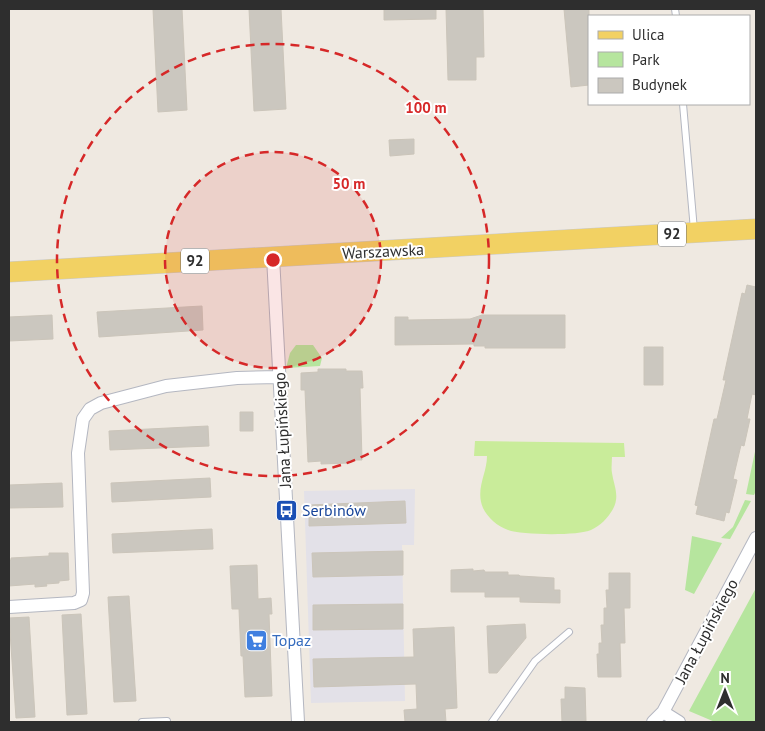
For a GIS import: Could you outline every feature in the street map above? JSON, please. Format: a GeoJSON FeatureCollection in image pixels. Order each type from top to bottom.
{"type":"FeatureCollection","features":[{"type":"Feature","properties":{"kind":"main road","name":"Warszawska"},"geometry":{"type":"LineString","coordinates":[[9,272],[756,230]]}},
{"type":"Feature","properties":{"kind":"street","name":"Jana Łupińskiego"},"geometry":{"type":"LineString","coordinates":[[273,257],[298,722]]}},
{"type":"Feature","properties":{"kind":"street"},"geometry":{"type":"LineString","coordinates":[[9,607],[74,603],[81,600],[83,593],[78,453],[83,419],[90,409],[100,402],[166,386],[237,378],[279,377]]}},
{"type":"Feature","properties":{"kind":"street","name":"Jana Łupińskiego"},"geometry":{"type":"LineString","coordinates":[[653,722],[663,712],[756,538]]}},
{"type":"Feature","properties":{"kind":"street"},"geometry":{"type":"LineString","coordinates":[[663,712],[679,722]]}},
{"type":"Feature","properties":{"kind":"lane"},"geometry":{"type":"LineString","coordinates":[[683,105],[694,233]]}},
{"type":"Feature","properties":{"kind":"lane"},"geometry":{"type":"LineString","coordinates":[[492,722],[535,661],[569,632]]}},
{"type":"Feature","properties":{"kind":"lane"},"geometry":{"type":"LineString","coordinates":[[142,722],[167,721]]}},
{"type":"Feature","properties":{"kind":"shaded area"},"geometry":{"type":"Polygon","coordinates":[[[415,489],[414,545],[402,545],[405,701],[311,703],[304,491],[415,489]]]}},
{"type":"Feature","properties":{"kind":"green space"},"geometry":{"type":"Polygon","coordinates":[[[296,345],[313,345],[322,358],[320,366],[286,368],[290,353],[296,345]]]}},
{"type":"Feature","properties":{"kind":"green space"},"geometry":{"type":"Polygon","coordinates":[[[475,441],[624,443],[625,457],[612,457],[612,471],[616,491],[613,509],[601,524],[584,532],[537,534],[508,530],[493,521],[483,508],[480,494],[487,456],[474,456],[475,441]]]}},
{"type":"Feature","properties":{"kind":"green space"},"geometry":{"type":"Polygon","coordinates":[[[756,447],[756,491],[754,495],[746,494],[756,447]]]}},
{"type":"Feature","properties":{"kind":"green space"},"geometry":{"type":"Polygon","coordinates":[[[745,500],[751,501],[730,539],[721,538],[733,527],[745,500]]]}},
{"type":"Feature","properties":{"kind":"green space"},"geometry":{"type":"Polygon","coordinates":[[[692,536],[722,543],[694,594],[685,590],[692,536]]]}},
{"type":"Feature","properties":{"kind":"green space"},"geometry":{"type":"Polygon","coordinates":[[[756,588],[756,722],[715,722],[689,711],[756,588]]]}},
{"type":"Feature","properties":{"kind":"building"},"geometry":{"type":"Polygon","coordinates":[[[153,9],[182,9],[187,110],[158,112],[153,9]]]}},
{"type":"Feature","properties":{"kind":"building"},"geometry":{"type":"Polygon","coordinates":[[[249,9],[281,9],[286,109],[254,111],[249,9]]]}},
{"type":"Feature","properties":{"kind":"building"},"geometry":{"type":"Polygon","coordinates":[[[384,9],[436,9],[436,19],[384,20],[384,9]]]}},
{"type":"Feature","properties":{"kind":"building"},"geometry":{"type":"Polygon","coordinates":[[[446,9],[483,9],[484,57],[476,57],[476,80],[448,80],[446,9]]]}},
{"type":"Feature","properties":{"kind":"building"},"geometry":{"type":"Polygon","coordinates":[[[564,9],[589,9],[588,85],[571,87],[564,9]]]}},
{"type":"Feature","properties":{"kind":"building"},"geometry":{"type":"Polygon","coordinates":[[[414,139],[414,154],[390,156],[389,140],[414,139]]]}},
{"type":"Feature","properties":{"kind":"building"},"geometry":{"type":"Polygon","coordinates":[[[747,285],[756,287],[756,395],[752,394],[747,419],[750,419],[744,446],[741,445],[733,479],[737,480],[729,513],[726,512],[724,521],[696,514],[698,506],[695,505],[714,419],[717,419],[726,380],[723,380],[742,293],[745,294],[747,285]]]}},
{"type":"Feature","properties":{"kind":"building"},"geometry":{"type":"Polygon","coordinates":[[[202,306],[203,330],[99,337],[97,312],[202,306]]]}},
{"type":"Feature","properties":{"kind":"building"},"geometry":{"type":"Polygon","coordinates":[[[52,315],[53,339],[9,341],[9,317],[52,315]]]}},
{"type":"Feature","properties":{"kind":"building"},"geometry":{"type":"Polygon","coordinates":[[[482,315],[565,315],[565,348],[485,348],[485,346],[474,346],[474,344],[395,345],[395,317],[408,317],[408,320],[470,319],[482,315]]]}},
{"type":"Feature","properties":{"kind":"building"},"geometry":{"type":"Polygon","coordinates":[[[644,347],[663,347],[663,385],[644,385],[644,347]]]}},
{"type":"Feature","properties":{"kind":"building"},"geometry":{"type":"Polygon","coordinates":[[[318,369],[362,371],[363,388],[360,388],[362,460],[349,460],[349,463],[321,464],[321,461],[308,462],[305,390],[301,390],[301,373],[318,372],[318,369]]]}},
{"type":"Feature","properties":{"kind":"building"},"geometry":{"type":"Polygon","coordinates":[[[240,412],[253,412],[253,431],[240,431],[240,412]]]}},
{"type":"Feature","properties":{"kind":"building"},"geometry":{"type":"Polygon","coordinates":[[[208,426],[209,446],[110,450],[109,431],[208,426]]]}},
{"type":"Feature","properties":{"kind":"building"},"geometry":{"type":"Polygon","coordinates":[[[210,478],[211,497],[112,502],[111,483],[210,478]]]}},
{"type":"Feature","properties":{"kind":"building"},"geometry":{"type":"Polygon","coordinates":[[[62,483],[63,507],[9,508],[9,485],[62,483]]]}},
{"type":"Feature","properties":{"kind":"building"},"geometry":{"type":"Polygon","coordinates":[[[405,501],[406,523],[309,526],[309,505],[405,501]]]}},
{"type":"Feature","properties":{"kind":"building"},"geometry":{"type":"Polygon","coordinates":[[[212,529],[213,549],[113,553],[112,534],[212,529]]]}},
{"type":"Feature","properties":{"kind":"building"},"geometry":{"type":"Polygon","coordinates":[[[403,551],[403,575],[313,577],[312,553],[403,551]]]}},
{"type":"Feature","properties":{"kind":"building"},"geometry":{"type":"Polygon","coordinates":[[[49,553],[68,553],[69,580],[46,584],[47,586],[35,587],[35,584],[9,586],[9,560],[11,558],[49,556],[49,553]]]}},
{"type":"Feature","properties":{"kind":"building","name":"Topaz"},"geometry":{"type":"Polygon","coordinates":[[[257,565],[258,599],[271,598],[272,614],[269,614],[272,696],[245,697],[239,609],[232,609],[230,566],[257,565]]]}},
{"type":"Feature","properties":{"kind":"building"},"geometry":{"type":"Polygon","coordinates":[[[473,569],[473,571],[508,572],[508,575],[554,578],[554,590],[560,590],[560,603],[520,602],[520,597],[485,597],[485,592],[451,592],[451,570],[473,569]]]}},
{"type":"Feature","properties":{"kind":"building"},"geometry":{"type":"Polygon","coordinates":[[[609,573],[630,573],[630,608],[624,608],[625,643],[620,643],[621,677],[598,677],[597,654],[599,654],[599,643],[602,643],[601,625],[604,625],[604,608],[607,608],[606,590],[609,590],[609,573]]]}},
{"type":"Feature","properties":{"kind":"building"},"geometry":{"type":"Polygon","coordinates":[[[129,596],[136,701],[114,702],[108,597],[129,596]]]}},
{"type":"Feature","properties":{"kind":"building"},"geometry":{"type":"Polygon","coordinates":[[[403,604],[403,629],[313,630],[313,605],[403,604]]]}},
{"type":"Feature","properties":{"kind":"building"},"geometry":{"type":"Polygon","coordinates":[[[81,614],[87,714],[67,715],[62,615],[81,614]]]}},
{"type":"Feature","properties":{"kind":"building"},"geometry":{"type":"Polygon","coordinates":[[[29,617],[35,717],[16,718],[9,618],[29,617]]]}},
{"type":"Feature","properties":{"kind":"building"},"geometry":{"type":"Polygon","coordinates":[[[525,624],[526,638],[497,673],[489,673],[487,626],[525,624]]]}},
{"type":"Feature","properties":{"kind":"building"},"geometry":{"type":"Polygon","coordinates":[[[454,627],[457,708],[445,709],[446,722],[405,722],[404,710],[417,709],[416,684],[314,687],[313,659],[414,657],[413,629],[454,627]]]}},
{"type":"Feature","properties":{"kind":"building"},"geometry":{"type":"Polygon","coordinates":[[[565,687],[585,688],[586,721],[562,722],[561,699],[565,699],[565,687]]]}},
{"type":"Feature","properties":{"kind":"place","name":"Serbinów"},"geometry":{"type":"Point","coordinates":[286,510]}},
{"type":"Feature","properties":{"kind":"place","name":"Topaz"},"geometry":{"type":"Point","coordinates":[256,640]}}]}
